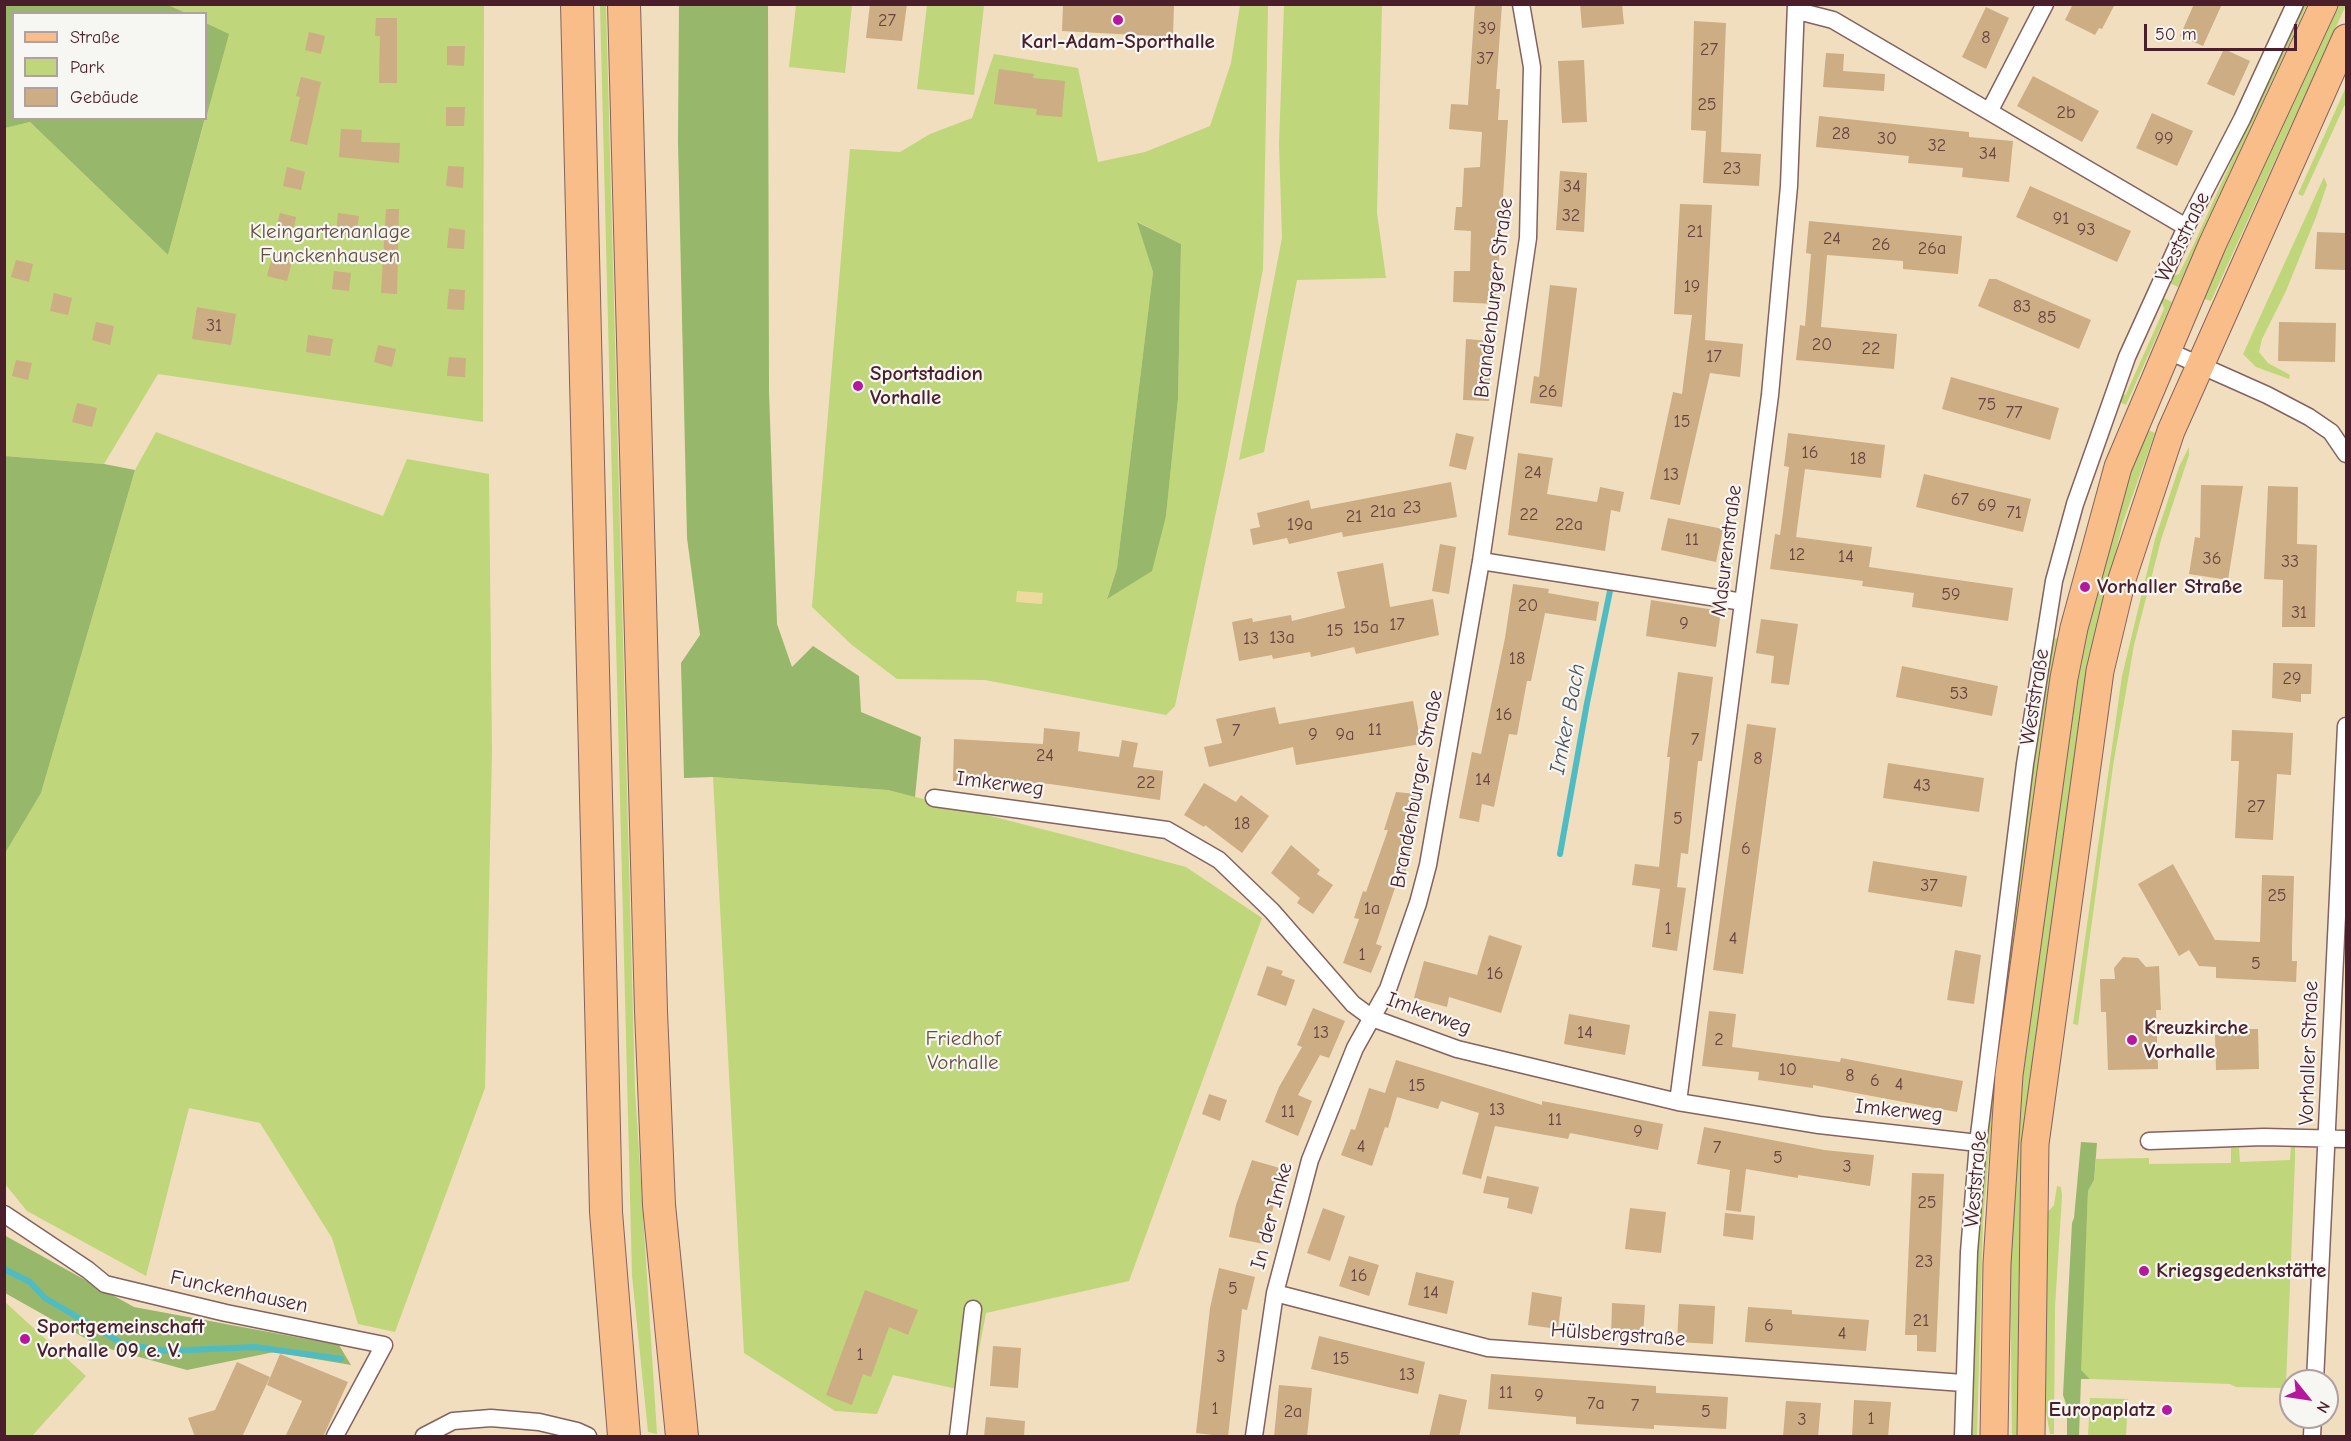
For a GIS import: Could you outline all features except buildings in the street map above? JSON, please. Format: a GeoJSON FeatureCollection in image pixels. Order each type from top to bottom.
{"type":"FeatureCollection","features":[{"type":"Feature","properties":{"kind":"highway"},"geometry":{"type":"LineString","coordinates":[[577,4],[606,1212],[622,1426]]}},
{"type":"Feature","properties":{"kind":"highway"},"geometry":{"type":"LineString","coordinates":[[624,4],[651,1011],[659,1205],[681,1430]]}},
{"type":"Feature","properties":{"kind":"main road","name":"Weststraße"},"geometry":{"type":"LineString","coordinates":[[1994,1437],[1996,1264],[2009,1075],[2064,678],[2085,587],[2118,467],[2166,350],[2324,4]]}},
{"type":"Feature","properties":{"kind":"main road"},"geometry":{"type":"LineString","coordinates":[[2031,1437],[2036,1144],[2100,671],[2136,531],[2171,431],[2346,38]]}},
{"type":"Feature","properties":{"kind":"street","name":"Brandenburger Straße"},"geometry":{"type":"LineString","coordinates":[[1372,1018],[1388,989],[1418,903],[1428,865],[1481,561],[1528,238],[1532,67],[1521,4]]}},
{"type":"Feature","properties":{"kind":"street"},"geometry":{"type":"LineString","coordinates":[[1990,110],[2045,4]]}},
{"type":"Feature","properties":{"kind":"street","name":"Weststraße"},"geometry":{"type":"LineString","coordinates":[[1963,1437],[1963,1383],[1978,1143],[2025,764],[2054,581],[2075,504],[2109,404],[2186,227],[2242,119],[2295,4]]}},
{"type":"Feature","properties":{"kind":"street"},"geometry":{"type":"LineString","coordinates":[[1797,8],[1833,20],[2186,227]]}},
{"type":"Feature","properties":{"kind":"street","name":"Masurenstraße"},"geometry":{"type":"LineString","coordinates":[[1678,1102],[1770,394],[1788,186],[1797,8]]}},
{"type":"Feature","properties":{"kind":"street"},"geometry":{"type":"LineString","coordinates":[[2166,350],[2267,395],[2309,417],[2331,432],[2346,454]]}},
{"type":"Feature","properties":{"kind":"street"},"geometry":{"type":"LineString","coordinates":[[1481,561],[1743,602]]}},
{"type":"Feature","properties":{"kind":"street","name":"Vorhaller Straße"},"geometry":{"type":"LineString","coordinates":[[2316,1369],[2346,726]]}},
{"type":"Feature","properties":{"kind":"street","name":"Imkerweg"},"geometry":{"type":"LineString","coordinates":[[934,798],[1167,830],[1219,860],[1272,911],[1353,1004],[1372,1018],[1457,1049],[1678,1102],[1819,1125],[1978,1143]]}},
{"type":"Feature","properties":{"kind":"street","name":"In der Imke"},"geometry":{"type":"LineString","coordinates":[[1254,1437],[1275,1293],[1310,1161],[1356,1048],[1372,1018]]}},
{"type":"Feature","properties":{"kind":"street"},"geometry":{"type":"LineString","coordinates":[[2149,1141],[2264,1137],[2346,1139]]}},
{"type":"Feature","properties":{"kind":"street","name":"Funckenhausen"},"geometry":{"type":"LineString","coordinates":[[4,1214],[88,1270],[105,1284],[226,1313],[384,1345],[335,1437]]}},
{"type":"Feature","properties":{"kind":"street","name":"Hülsbergstraße"},"geometry":{"type":"LineString","coordinates":[[1275,1293],[1488,1348],[1963,1383]]}},
{"type":"Feature","properties":{"kind":"street"},"geometry":{"type":"LineString","coordinates":[[958,1437],[973,1309]]}},
{"type":"Feature","properties":{"kind":"street"},"geometry":{"type":"LineString","coordinates":[[424,1437],[453,1421],[491,1418],[539,1422],[577,1431],[588,1437]]}},
{"type":"Feature","properties":{"kind":"green space"},"geometry":{"type":"Polygon","coordinates":[[[4,5],[168,5],[184,12],[12,12],[12,120],[204,120],[168,255],[30,122],[5,128],[4,5]]]}},
{"type":"Feature","properties":{"kind":"green space","name":"Kleingartenanlage Funckenhausen"},"geometry":{"type":"Polygon","coordinates":[[[168,5],[484,5],[483,422],[158,374],[104,464],[5,456],[4,128],[30,122],[168,255],[205,120],[207,120],[207,111],[228,34],[207,24],[207,12],[184,12],[168,5]]]}},
{"type":"Feature","properties":{"kind":"green space"},"geometry":{"type":"Polygon","coordinates":[[[600,5],[606,5],[635,1089],[657,1434],[648,1432],[632,1275],[600,5]]]}},
{"type":"Feature","properties":{"kind":"green space"},"geometry":{"type":"Polygon","coordinates":[[[679,5],[768,5],[769,391],[777,624],[792,667],[813,646],[859,676],[861,712],[921,737],[915,797],[888,790],[713,777],[684,778],[681,663],[700,635],[687,538],[678,142],[679,5]]]}},
{"type":"Feature","properties":{"kind":"green space"},"geometry":{"type":"Polygon","coordinates":[[[796,5],[852,5],[845,73],[789,67],[796,5]]]}},
{"type":"Feature","properties":{"kind":"green space"},"geometry":{"type":"Polygon","coordinates":[[[927,5],[984,5],[974,95],[917,89],[927,5]]]}},
{"type":"Feature","properties":{"kind":"green space"},"geometry":{"type":"Polygon","coordinates":[[[1240,5],[1268,5],[1263,269],[1226,465],[1175,706],[1166,715],[985,680],[897,679],[852,645],[812,607],[850,149],[900,152],[930,134],[972,118],[994,54],[1078,68],[1098,162],[1145,152],[1210,126],[1231,63],[1240,5]],[[1138,222],[1153,272],[1117,568],[1107,598],[1166,516],[1178,399],[1181,244],[1138,222]]]}},
{"type":"Feature","properties":{"kind":"green space"},"geometry":{"type":"Polygon","coordinates":[[[1284,5],[1382,5],[1377,213],[1386,278],[1297,280],[1264,452],[1239,460],[1282,238],[1279,144],[1284,5]]]}},
{"type":"Feature","properties":{"kind":"green space"},"geometry":{"type":"Polygon","coordinates":[[[2302,5],[2307,5],[2178,287],[2168,282],[2169,278],[2179,274],[2193,246],[2302,5]]]}},
{"type":"Feature","properties":{"kind":"green space"},"geometry":{"type":"Polygon","coordinates":[[[2335,5],[2346,5],[2211,301],[2202,298],[2335,5]]]}},
{"type":"Feature","properties":{"kind":"green space"},"geometry":{"type":"Polygon","coordinates":[[[207,23],[229,34],[207,114],[207,23]]]}},
{"type":"Feature","properties":{"kind":"green space"},"geometry":{"type":"Polygon","coordinates":[[[2346,87],[2346,102],[2303,196],[2298,194],[2346,87]]]}},
{"type":"Feature","properties":{"kind":"green space"},"geometry":{"type":"Polygon","coordinates":[[[2324,177],[2327,185],[2316,217],[2286,291],[2262,339],[2259,352],[2268,363],[2290,375],[2289,379],[2256,367],[2243,354],[2324,177]]]}},
{"type":"Feature","properties":{"kind":"green space"},"geometry":{"type":"Polygon","coordinates":[[[1137,222],[1181,244],[1178,399],[1166,516],[1152,571],[1107,599],[1117,568],[1153,272],[1137,222]]]}},
{"type":"Feature","properties":{"kind":"green space"},"geometry":{"type":"Polygon","coordinates":[[[2160,296],[2172,302],[2126,405],[2115,400],[2126,394],[2164,309],[2160,296]]]}},
{"type":"Feature","properties":{"kind":"green space"},"geometry":{"type":"Polygon","coordinates":[[[2146,429],[2155,433],[2123,522],[2088,668],[2048,949],[2022,1193],[2019,1311],[2021,1436],[2012,1436],[2010,1259],[2019,1107],[2029,1019],[2073,699],[2091,610],[2131,470],[2146,429]]]}},
{"type":"Feature","properties":{"kind":"green space"},"geometry":{"type":"Polygon","coordinates":[[[156,432],[383,516],[407,459],[489,474],[492,750],[485,1088],[395,1332],[358,1324],[332,1238],[260,1123],[189,1108],[146,1276],[27,1211],[5,1184],[4,853],[41,793],[135,470],[156,432]]]}},
{"type":"Feature","properties":{"kind":"green space"},"geometry":{"type":"Polygon","coordinates":[[[2189,447],[2189,455],[2161,540],[2134,645],[2113,766],[2078,1025],[2073,1024],[2122,676],[2155,539],[2179,467],[2189,447]]]}},
{"type":"Feature","properties":{"kind":"green space"},"geometry":{"type":"Polygon","coordinates":[[[5,456],[104,464],[135,470],[41,793],[5,853],[5,456]]]}},
{"type":"Feature","properties":{"kind":"green space"},"geometry":{"type":"Polygon","coordinates":[[[2058,639],[2049,688],[1996,1071],[1983,1222],[1977,1436],[1972,1436],[1976,1271],[1992,1070],[2037,737],[2053,640],[2058,639]]]}},
{"type":"Feature","properties":{"kind":"green space","name":"Friedhof Vorhalle"},"geometry":{"type":"Polygon","coordinates":[[[713,777],[888,790],[1085,840],[1186,867],[1262,918],[1129,1281],[986,1313],[971,1392],[893,1375],[877,1414],[835,1411],[744,1353],[713,777]]]}},
{"type":"Feature","properties":{"kind":"green space"},"geometry":{"type":"Polygon","coordinates":[[[2081,1142],[2097,1143],[2094,1180],[2088,1191],[2081,1370],[2090,1379],[2081,1379],[2079,1436],[2067,1436],[2067,1407],[2063,1395],[2072,1223],[2081,1142]]]}},
{"type":"Feature","properties":{"kind":"green space"},"geometry":{"type":"Polygon","coordinates":[[[2291,1146],[2295,1147],[2295,1160],[2287,1369],[2279,1369],[2279,1388],[2090,1379],[2080,1370],[2088,1191],[2094,1180],[2096,1159],[2149,1158],[2149,1164],[2231,1163],[2231,1148],[2239,1148],[2240,1162],[2290,1160],[2291,1146]]]}},
{"type":"Feature","properties":{"kind":"green space"},"geometry":{"type":"Polygon","coordinates":[[[2057,1186],[2061,1187],[2062,1196],[2055,1307],[2054,1434],[2050,1434],[2044,1402],[2044,1216],[2054,1205],[2057,1186]]]}},
{"type":"Feature","properties":{"kind":"green space"},"geometry":{"type":"Polygon","coordinates":[[[4,1235],[134,1307],[339,1345],[351,1365],[274,1352],[187,1370],[99,1346],[5,1293],[4,1235]]]}},
{"type":"Feature","properties":{"kind":"green space","name":"Sportgemeinschaft Vorhalle 09 e. V."},"geometry":{"type":"Polygon","coordinates":[[[5,1302],[86,1376],[32,1436],[5,1436],[5,1302]]]}},
{"type":"Feature","properties":{"kind":"green space"},"geometry":{"type":"Polygon","coordinates":[[[2090,1398],[2128,1399],[2126,1436],[2088,1436],[2090,1398]]]}},
{"type":"Feature","properties":{"kind":"sand"},"geometry":{"type":"Polygon","coordinates":[[[1017,591],[1043,593],[1042,604],[1016,602],[1017,591]]]}},
{"type":"Feature","properties":{"kind":"waterway","name":"Imker Bach"},"geometry":{"type":"LineString","coordinates":[[1560,854],[1610,591]]}},
{"type":"Feature","properties":{"kind":"waterway","name":"Imker Bach"},"geometry":{"type":"LineString","coordinates":[[4,1269],[30,1282],[45,1298],[123,1344],[167,1351],[255,1347],[341,1359]]}},
{"type":"Feature","properties":{"kind":"place","name":"Karl-Adam-Sporthalle"},"geometry":{"type":"Point","coordinates":[1118,20]}},
{"type":"Feature","properties":{"kind":"place","name":"Sportstadion Vorhalle"},"geometry":{"type":"Point","coordinates":[858,386]}},
{"type":"Feature","properties":{"kind":"place","name":"Vorhaller Straße"},"geometry":{"type":"Point","coordinates":[2085,587]}},
{"type":"Feature","properties":{"kind":"place","name":"Kreuzkirche Vorhalle"},"geometry":{"type":"Point","coordinates":[2132,1040]}},
{"type":"Feature","properties":{"kind":"place","name":"Kriegsgedenkstätte"},"geometry":{"type":"Point","coordinates":[2144,1271]}},
{"type":"Feature","properties":{"kind":"place","name":"Sportgemeinschaft Vorhalle 09 e. V."},"geometry":{"type":"Point","coordinates":[25,1339]}},
{"type":"Feature","properties":{"kind":"place","name":"Europaplatz"},"geometry":{"type":"Point","coordinates":[2167,1410]}}]}
